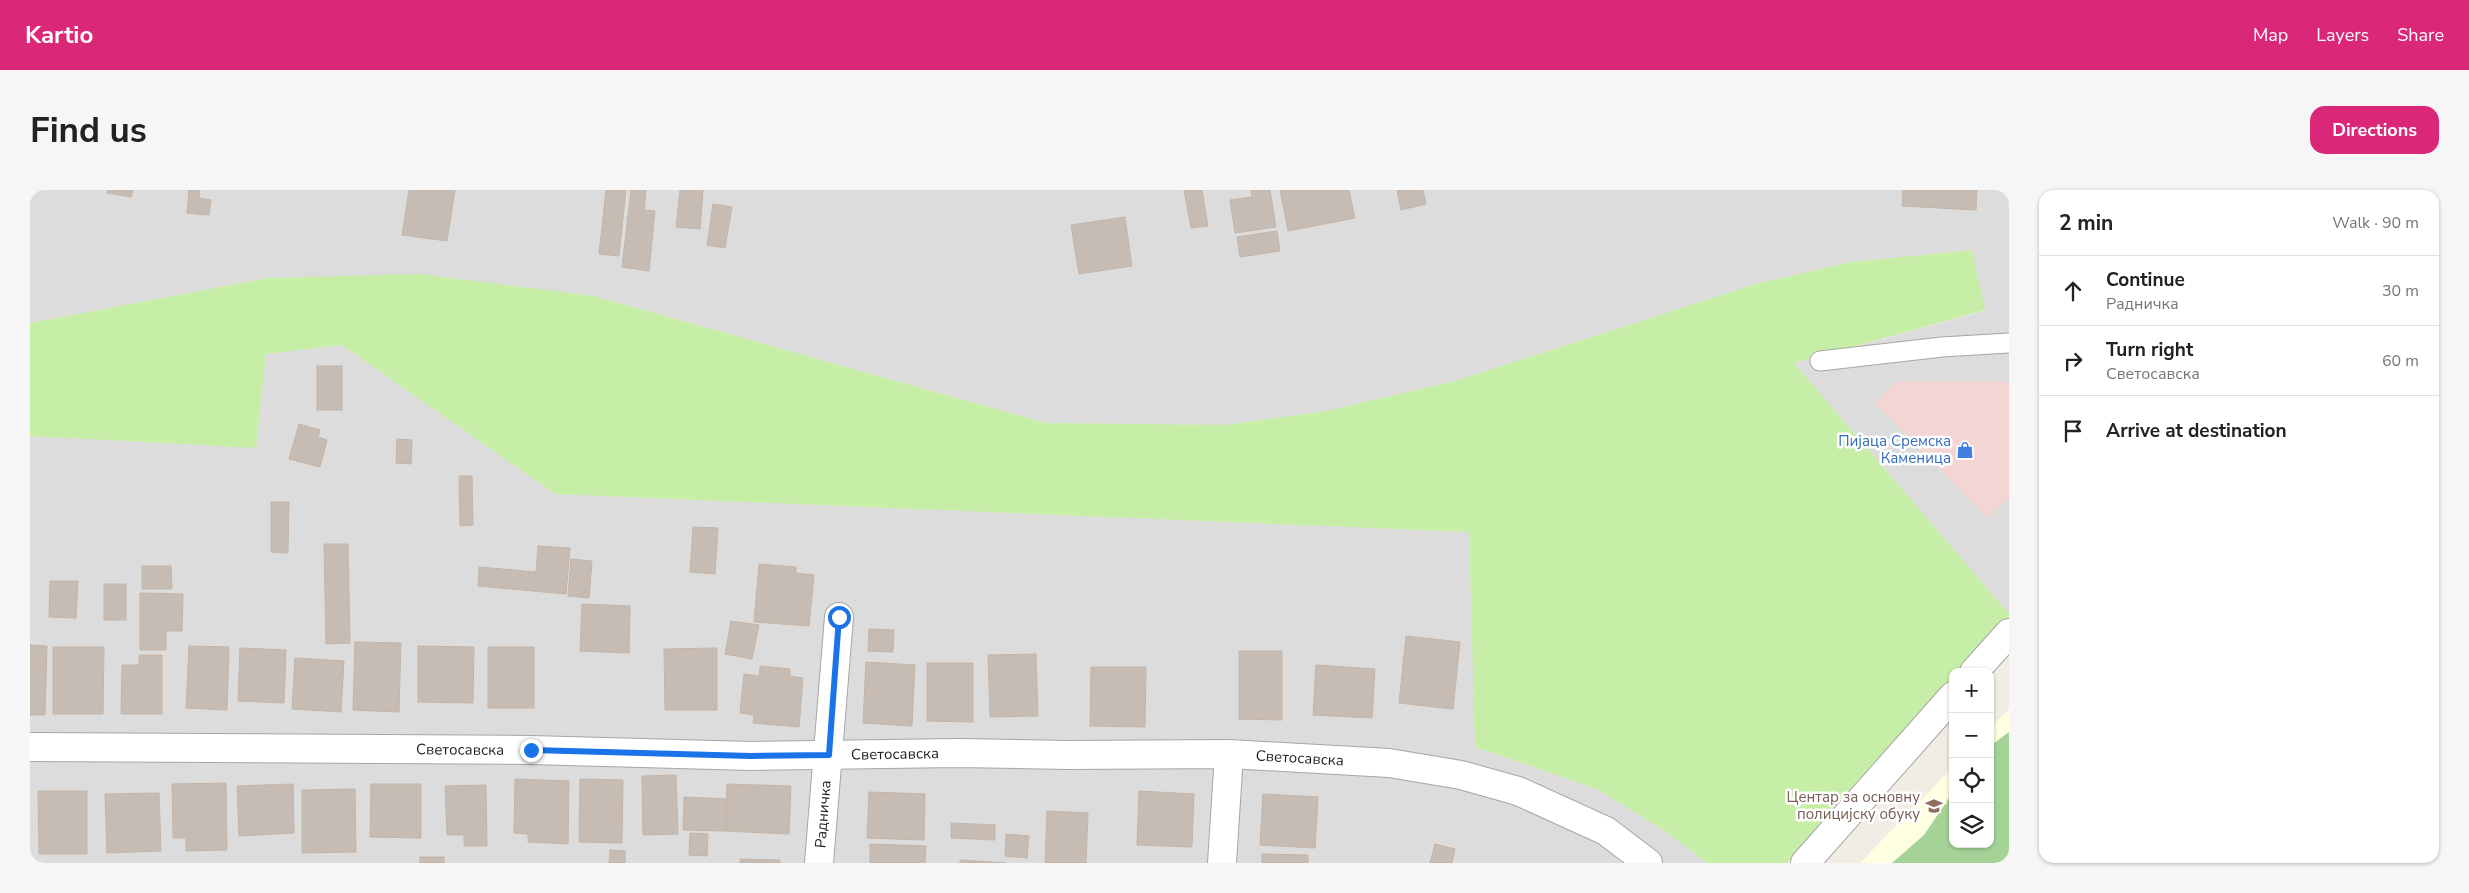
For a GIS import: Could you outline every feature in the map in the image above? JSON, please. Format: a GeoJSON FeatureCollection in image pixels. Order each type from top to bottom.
{"type":"FeatureCollection","features":[{"type":"Feature","properties":{"kind":"street","name":"Радничка"},"geometry":{"type":"LineString","coordinates":[[819,863],[839,617]]}},
{"type":"Feature","properties":{"kind":"street"},"geometry":{"type":"LineString","coordinates":[[1978,668],[2009,633]]}},
{"type":"Feature","properties":{"kind":"street"},"geometry":{"type":"LineString","coordinates":[[1805,863],[1949,701]]}},
{"type":"Feature","properties":{"kind":"street","name":"Светосавска"},"geometry":{"type":"LineString","coordinates":[[30,748],[456,749],[751,756],[1229,754],[1389,763],[1461,775],[1518,791],[1606,832],[1648,863]]}},
{"type":"Feature","properties":{"kind":"street"},"geometry":{"type":"LineString","coordinates":[[1222,863],[1229,754]]}},
{"type":"Feature","properties":{"kind":"lane"},"geometry":{"type":"LineString","coordinates":[[1820,361],[1942,347],[2009,343]]}},
{"type":"Feature","properties":{"kind":"shaded area"},"geometry":{"type":"Polygon","coordinates":[[[30,190],[2009,190],[2009,614],[1794,363],[1984,311],[1972,250],[1851,262],[1756,284],[1455,381],[1326,411],[1225,425],[1046,423],[594,296],[268,278],[30,323],[30,190]]]}},
{"type":"Feature","properties":{"kind":"shaded area"},"geometry":{"type":"Polygon","coordinates":[[[342,345],[555,494],[1470,532],[1475,747],[1597,789],[1668,833],[1707,863],[30,863],[30,436],[256,448],[266,354],[342,345]]]}},
{"type":"Feature","properties":{"kind":"shaded area","name":"Пијаца Сремска Каменица"},"geometry":{"type":"Polygon","coordinates":[[[1896,382],[2009,382],[2009,498],[1988,518],[1875,403],[1896,382]]]}},
{"type":"Feature","properties":{"kind":"shaded area","name":"Центар за основну полицијску обуку"},"geometry":{"type":"Polygon","coordinates":[[[2009,709],[2009,863],[1860,863],[1949,771],[1949,848],[1994,848],[1994,724],[2009,709]]]}},
{"type":"Feature","properties":{"kind":"green space"},"geometry":{"type":"Polygon","coordinates":[[[1972,250],[1985,310],[1794,363],[2009,614],[2009,631],[1974,668],[1949,668],[1949,694],[1787,863],[1707,863],[1668,833],[1597,789],[1475,747],[1469,532],[555,494],[342,345],[266,354],[256,448],[30,436],[30,323],[268,278],[419,274],[594,296],[1046,423],[1225,425],[1326,411],[1455,381],[1756,284],[1851,262],[1972,250]]]}},
{"type":"Feature","properties":{"kind":"green space"},"geometry":{"type":"Polygon","coordinates":[[[2009,732],[2009,863],[1892,863],[1924,835],[1949,798],[1949,848],[1994,848],[1994,743],[2009,732]]]}},
{"type":"Feature","properties":{"kind":"building"},"geometry":{"type":"Polygon","coordinates":[[[108,190],[133,190],[131,197],[107,193],[108,190]]]}},
{"type":"Feature","properties":{"kind":"building"},"geometry":{"type":"Polygon","coordinates":[[[189,190],[200,190],[199,198],[211,200],[209,215],[187,213],[189,190]]]}},
{"type":"Feature","properties":{"kind":"building"},"geometry":{"type":"Polygon","coordinates":[[[409,190],[455,190],[447,241],[402,235],[409,190]]]}},
{"type":"Feature","properties":{"kind":"building"},"geometry":{"type":"Polygon","coordinates":[[[606,190],[626,190],[619,256],[599,254],[606,190]]]}},
{"type":"Feature","properties":{"kind":"building"},"geometry":{"type":"Polygon","coordinates":[[[631,190],[646,190],[644,210],[655,211],[649,271],[622,267],[631,190]]]}},
{"type":"Feature","properties":{"kind":"building"},"geometry":{"type":"Polygon","coordinates":[[[680,190],[703,190],[700,229],[676,227],[680,190]]]}},
{"type":"Feature","properties":{"kind":"building"},"geometry":{"type":"Polygon","coordinates":[[[1184,190],[1202,190],[1208,226],[1191,228],[1184,190]]]}},
{"type":"Feature","properties":{"kind":"building"},"geometry":{"type":"Polygon","coordinates":[[[1251,190],[1270,190],[1276,227],[1235,233],[1230,200],[1252,197],[1251,190]]]}},
{"type":"Feature","properties":{"kind":"building"},"geometry":{"type":"Polygon","coordinates":[[[1280,190],[1349,190],[1355,218],[1288,231],[1280,190]]]}},
{"type":"Feature","properties":{"kind":"building"},"geometry":{"type":"Polygon","coordinates":[[[1397,190],[1423,190],[1426,204],[1401,210],[1397,190]]]}},
{"type":"Feature","properties":{"kind":"building"},"geometry":{"type":"Polygon","coordinates":[[[1903,190],[1977,190],[1976,210],[1902,206],[1903,190]]]}},
{"type":"Feature","properties":{"kind":"building"},"geometry":{"type":"Polygon","coordinates":[[[713,204],[732,207],[725,248],[707,245],[713,204]]]}},
{"type":"Feature","properties":{"kind":"building"},"geometry":{"type":"Polygon","coordinates":[[[1125,217],[1132,266],[1079,274],[1071,225],[1125,217]]]}},
{"type":"Feature","properties":{"kind":"building"},"geometry":{"type":"Polygon","coordinates":[[[1277,231],[1280,251],[1240,257],[1237,237],[1277,231]]]}},
{"type":"Feature","properties":{"kind":"building"},"geometry":{"type":"Polygon","coordinates":[[[317,366],[342,366],[342,410],[317,410],[317,366]]]}},
{"type":"Feature","properties":{"kind":"building"},"geometry":{"type":"Polygon","coordinates":[[[299,424],[320,430],[318,437],[327,440],[320,467],[289,459],[299,424]]]}},
{"type":"Feature","properties":{"kind":"building"},"geometry":{"type":"Polygon","coordinates":[[[397,439],[412,440],[411,464],[396,463],[397,439]]]}},
{"type":"Feature","properties":{"kind":"building"},"geometry":{"type":"Polygon","coordinates":[[[459,476],[472,476],[473,525],[460,526],[459,476]]]}},
{"type":"Feature","properties":{"kind":"building"},"geometry":{"type":"Polygon","coordinates":[[[271,502],[289,502],[288,553],[271,552],[271,502]]]}},
{"type":"Feature","properties":{"kind":"building"},"geometry":{"type":"Polygon","coordinates":[[[693,527],[718,528],[715,574],[690,572],[693,527]]]}},
{"type":"Feature","properties":{"kind":"building"},"geometry":{"type":"Polygon","coordinates":[[[324,544],[348,544],[350,643],[326,644],[324,544]]]}},
{"type":"Feature","properties":{"kind":"building"},"geometry":{"type":"Polygon","coordinates":[[[538,546],[570,548],[566,594],[478,586],[479,567],[536,572],[538,546]]]}},
{"type":"Feature","properties":{"kind":"building"},"geometry":{"type":"Polygon","coordinates":[[[571,559],[592,561],[589,598],[568,596],[571,559]]]}},
{"type":"Feature","properties":{"kind":"building"},"geometry":{"type":"Polygon","coordinates":[[[759,564],[796,567],[796,573],[814,575],[809,626],[754,622],[759,564]]]}},
{"type":"Feature","properties":{"kind":"building"},"geometry":{"type":"Polygon","coordinates":[[[142,566],[171,566],[172,589],[142,589],[142,566]]]}},
{"type":"Feature","properties":{"kind":"building"},"geometry":{"type":"Polygon","coordinates":[[[50,581],[78,581],[76,618],[49,617],[50,581]]]}},
{"type":"Feature","properties":{"kind":"building"},"geometry":{"type":"Polygon","coordinates":[[[104,584],[126,584],[126,620],[104,620],[104,584]]]}},
{"type":"Feature","properties":{"kind":"building"},"geometry":{"type":"Polygon","coordinates":[[[140,593],[183,594],[182,631],[166,631],[166,650],[140,650],[140,593]]]}},
{"type":"Feature","properties":{"kind":"building"},"geometry":{"type":"Polygon","coordinates":[[[582,604],[630,606],[629,653],[580,651],[582,604]]]}},
{"type":"Feature","properties":{"kind":"building"},"geometry":{"type":"Polygon","coordinates":[[[731,621],[759,625],[752,659],[725,654],[731,621]]]}},
{"type":"Feature","properties":{"kind":"building"},"geometry":{"type":"Polygon","coordinates":[[[869,629],[894,630],[893,652],[868,651],[869,629]]]}},
{"type":"Feature","properties":{"kind":"building"},"geometry":{"type":"Polygon","coordinates":[[[1406,636],[1460,642],[1453,709],[1399,703],[1406,636]]]}},
{"type":"Feature","properties":{"kind":"building"},"geometry":{"type":"Polygon","coordinates":[[[355,642],[401,643],[399,712],[353,710],[355,642]]]}},
{"type":"Feature","properties":{"kind":"building"},"geometry":{"type":"Polygon","coordinates":[[[30,645],[47,646],[45,715],[30,715],[30,645]]]}},
{"type":"Feature","properties":{"kind":"building"},"geometry":{"type":"Polygon","coordinates":[[[189,646],[229,647],[227,710],[186,708],[189,646]]]}},
{"type":"Feature","properties":{"kind":"building"},"geometry":{"type":"Polygon","coordinates":[[[418,646],[474,647],[473,703],[418,702],[418,646]]]}},
{"type":"Feature","properties":{"kind":"building"},"geometry":{"type":"Polygon","coordinates":[[[53,647],[104,647],[103,714],[53,714],[53,647]]]}},
{"type":"Feature","properties":{"kind":"building"},"geometry":{"type":"Polygon","coordinates":[[[488,647],[534,647],[534,708],[488,708],[488,647]]]}},
{"type":"Feature","properties":{"kind":"building"},"geometry":{"type":"Polygon","coordinates":[[[240,648],[286,650],[284,703],[238,701],[240,648]]]}},
{"type":"Feature","properties":{"kind":"building"},"geometry":{"type":"Polygon","coordinates":[[[717,648],[717,710],[665,710],[664,649],[717,648]]]}},
{"type":"Feature","properties":{"kind":"building"},"geometry":{"type":"Polygon","coordinates":[[[1239,651],[1282,651],[1282,720],[1239,719],[1239,651]]]}},
{"type":"Feature","properties":{"kind":"building"},"geometry":{"type":"Polygon","coordinates":[[[1036,654],[1038,716],[990,717],[988,655],[1036,654]]]}},
{"type":"Feature","properties":{"kind":"building"},"geometry":{"type":"Polygon","coordinates":[[[139,655],[162,655],[162,714],[121,714],[122,665],[139,665],[139,655]]]}},
{"type":"Feature","properties":{"kind":"building"},"geometry":{"type":"Polygon","coordinates":[[[295,658],[344,661],[341,712],[292,709],[295,658]]]}},
{"type":"Feature","properties":{"kind":"building"},"geometry":{"type":"Polygon","coordinates":[[[866,662],[915,665],[912,726],[863,723],[866,662]]]}},
{"type":"Feature","properties":{"kind":"building"},"geometry":{"type":"Polygon","coordinates":[[[927,663],[973,663],[973,722],[927,721],[927,663]]]}},
{"type":"Feature","properties":{"kind":"building"},"geometry":{"type":"Polygon","coordinates":[[[1316,665],[1375,669],[1372,718],[1313,715],[1316,665]]]}},
{"type":"Feature","properties":{"kind":"building"},"geometry":{"type":"Polygon","coordinates":[[[760,666],[790,669],[790,676],[803,678],[799,727],[753,723],[754,715],[740,713],[744,674],[759,676],[760,666]]]}},
{"type":"Feature","properties":{"kind":"building"},"geometry":{"type":"Polygon","coordinates":[[[1091,667],[1146,667],[1145,727],[1090,726],[1091,667]]]}},
{"type":"Feature","properties":{"kind":"building"},"geometry":{"type":"Polygon","coordinates":[[[676,775],[678,834],[643,835],[642,776],[676,775]]]}},
{"type":"Feature","properties":{"kind":"building"},"geometry":{"type":"Polygon","coordinates":[[[515,779],[569,781],[568,844],[528,842],[528,834],[514,833],[515,779]]]}},
{"type":"Feature","properties":{"kind":"building"},"geometry":{"type":"Polygon","coordinates":[[[580,779],[623,780],[622,843],[579,842],[580,779]]]}},
{"type":"Feature","properties":{"kind":"building"},"geometry":{"type":"Polygon","coordinates":[[[226,783],[227,850],[186,851],[186,838],[173,838],[172,784],[226,783]]]}},
{"type":"Feature","properties":{"kind":"building"},"geometry":{"type":"Polygon","coordinates":[[[293,784],[294,833],[239,836],[237,786],[293,784]]]}},
{"type":"Feature","properties":{"kind":"building"},"geometry":{"type":"Polygon","coordinates":[[[371,784],[421,784],[421,838],[370,837],[371,784]]]}},
{"type":"Feature","properties":{"kind":"building"},"geometry":{"type":"Polygon","coordinates":[[[727,784],[791,786],[789,834],[725,831],[727,784]]]}},
{"type":"Feature","properties":{"kind":"building"},"geometry":{"type":"Polygon","coordinates":[[[486,785],[487,846],[464,846],[464,835],[447,835],[445,786],[486,785]]]}},
{"type":"Feature","properties":{"kind":"building"},"geometry":{"type":"Polygon","coordinates":[[[355,789],[356,852],[302,853],[302,790],[355,789]]]}},
{"type":"Feature","properties":{"kind":"building"},"geometry":{"type":"Polygon","coordinates":[[[38,791],[87,791],[87,854],[39,854],[38,791]]]}},
{"type":"Feature","properties":{"kind":"building"},"geometry":{"type":"Polygon","coordinates":[[[1139,791],[1194,794],[1192,847],[1137,845],[1139,791]]]}},
{"type":"Feature","properties":{"kind":"building"},"geometry":{"type":"Polygon","coordinates":[[[869,792],[925,794],[924,840],[867,838],[869,792]]]}},
{"type":"Feature","properties":{"kind":"building"},"geometry":{"type":"Polygon","coordinates":[[[159,793],[161,851],[107,853],[105,794],[159,793]]]}},
{"type":"Feature","properties":{"kind":"building"},"geometry":{"type":"Polygon","coordinates":[[[1263,794],[1318,797],[1315,848],[1260,845],[1263,794]]]}},
{"type":"Feature","properties":{"kind":"building"},"geometry":{"type":"Polygon","coordinates":[[[684,797],[727,799],[725,831],[683,830],[684,797]]]}},
{"type":"Feature","properties":{"kind":"building"},"geometry":{"type":"Polygon","coordinates":[[[1047,811],[1088,813],[1086,863],[1045,863],[1047,811]]]}},
{"type":"Feature","properties":{"kind":"building"},"geometry":{"type":"Polygon","coordinates":[[[951,823],[995,825],[995,840],[951,838],[951,823]]]}},
{"type":"Feature","properties":{"kind":"building"},"geometry":{"type":"Polygon","coordinates":[[[690,833],[708,834],[707,856],[689,855],[690,833]]]}},
{"type":"Feature","properties":{"kind":"building"},"geometry":{"type":"Polygon","coordinates":[[[1006,834],[1029,836],[1027,858],[1005,856],[1006,834]]]}},
{"type":"Feature","properties":{"kind":"building"},"geometry":{"type":"Polygon","coordinates":[[[870,844],[926,846],[925,863],[870,863],[870,844]]]}},
{"type":"Feature","properties":{"kind":"building"},"geometry":{"type":"Polygon","coordinates":[[[1435,844],[1455,849],[1452,863],[1430,863],[1435,844]]]}},
{"type":"Feature","properties":{"kind":"building"},"geometry":{"type":"Polygon","coordinates":[[[610,850],[625,851],[625,863],[609,863],[610,850]]]}},
{"type":"Feature","properties":{"kind":"building"},"geometry":{"type":"Polygon","coordinates":[[[1262,854],[1308,855],[1308,863],[1262,863],[1262,854]]]}},
{"type":"Feature","properties":{"kind":"building"},"geometry":{"type":"Polygon","coordinates":[[[420,857],[444,857],[444,863],[420,863],[420,857]]]}},
{"type":"Feature","properties":{"kind":"building"},"geometry":{"type":"Polygon","coordinates":[[[740,859],[780,860],[780,863],[740,863],[740,859]]]}},
{"type":"Feature","properties":{"kind":"building"},"geometry":{"type":"Polygon","coordinates":[[[960,860],[1006,863],[960,863],[960,860]]]}},
{"type":"Feature","properties":{"kind":"place","name":"Пијаца Сремска Каменица"},"geometry":{"type":"Point","coordinates":[1965,450]}},
{"type":"Feature","properties":{"kind":"place","name":"Центар за основну полицијску обуку"},"geometry":{"type":"Point","coordinates":[1934,806]}},
{"type":"Feature","properties":{"kind":"route"},"geometry":{"type":"LineString","coordinates":[[531,750],[751,756],[829,755],[839,617]]}}]}
